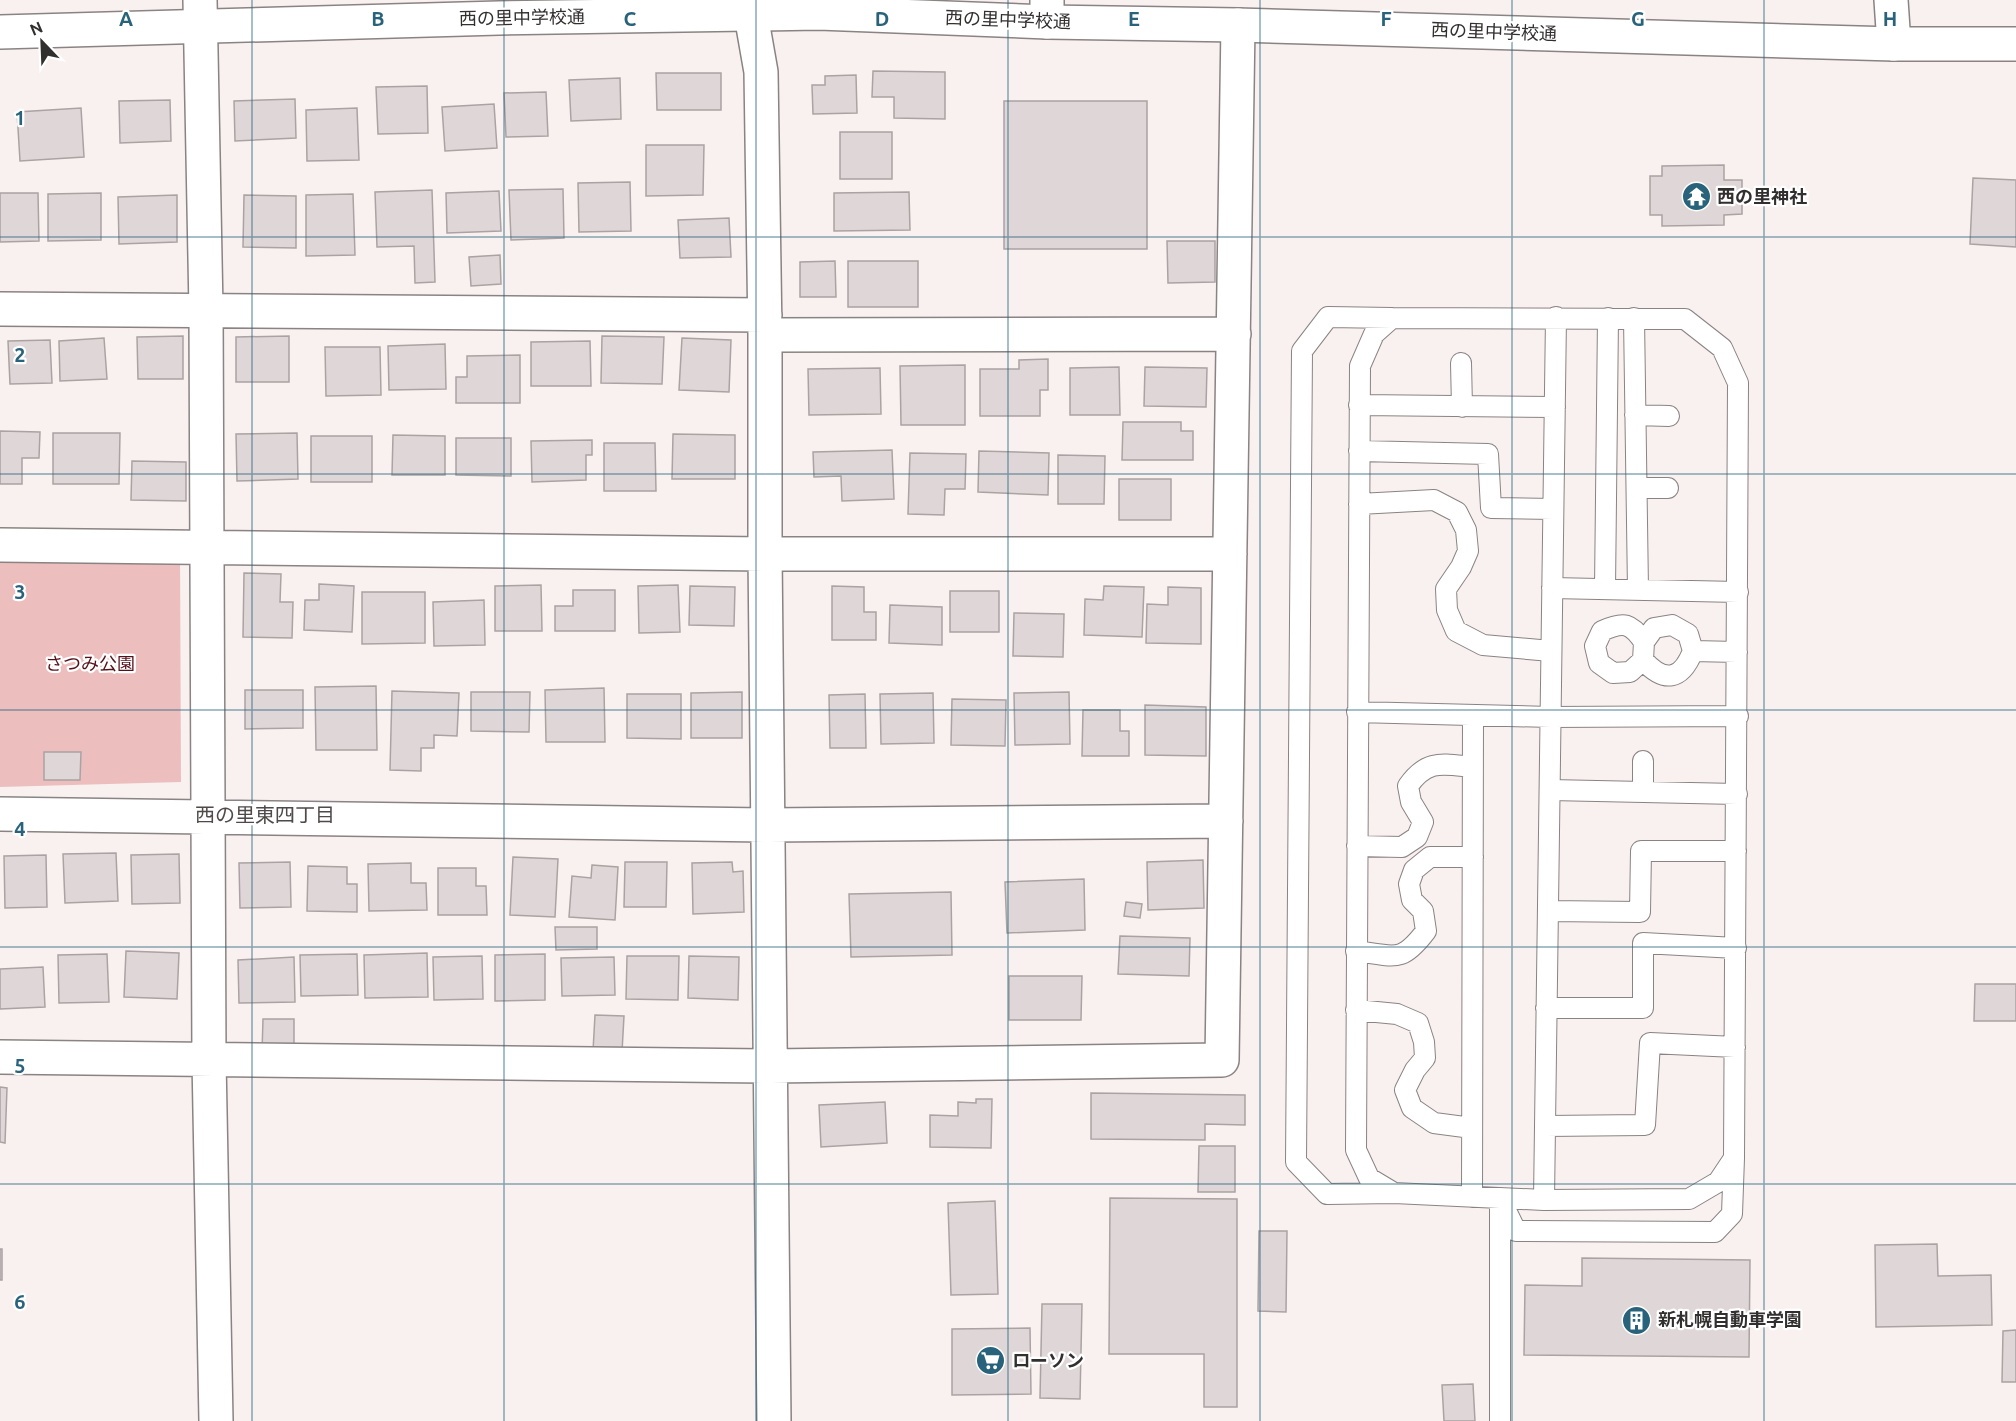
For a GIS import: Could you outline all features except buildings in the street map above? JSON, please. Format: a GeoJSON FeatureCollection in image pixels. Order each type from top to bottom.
{"type":"FeatureCollection","features":[{"type":"Feature","properties":{"kind":"street"},"geometry":{"type":"LineString","coordinates":[[1891,0],[1894,44]]}},
{"type":"Feature","properties":{"kind":"street"},"geometry":{"type":"LineString","coordinates":[[751,7],[761,72],[774,1421]]}},
{"type":"Feature","properties":{"kind":"street","name":"西の里中学校通"},"geometry":{"type":"LineString","coordinates":[[0,32],[200,13],[751,7],[819,14],[1047,11],[1238,25],[1894,44],[2016,44]]}},
{"type":"Feature","properties":{"kind":"street"},"geometry":{"type":"LineString","coordinates":[[200,13],[206,310],[209,1060],[216,1421]]}},
{"type":"Feature","properties":{"kind":"street"},"geometry":{"type":"LineString","coordinates":[[0,1057],[771,1066],[1222,1060],[1238,25]]}},
{"type":"Feature","properties":{"kind":"street"},"geometry":{"type":"LineString","coordinates":[[0,309],[206,310],[765,325],[1234,334]]}},
{"type":"Feature","properties":{"kind":"street"},"geometry":{"type":"LineString","coordinates":[[0,545],[765,554],[1230,554]]}},
{"type":"Feature","properties":{"kind":"street"},"geometry":{"type":"LineString","coordinates":[[0,814],[768,825],[1226,821]]}},
{"type":"Feature","properties":{"kind":"lane"},"geometry":{"type":"LineString","coordinates":[[1500,1198],[1516,1232],[1715,1232],[1732,1214],[1734,1158],[1738,716],[1738,383],[1722,348],[1685,319],[1328,317],[1302,351],[1296,1162],[1327,1194],[1394,1193],[1544,1200],[1689,1199],[1718,1182],[1734,1158]]}},
{"type":"Feature","properties":{"kind":"lane"},"geometry":{"type":"LineString","coordinates":[[1544,1200],[1556,317]]}},
{"type":"Feature","properties":{"kind":"lane"},"geometry":{"type":"LineString","coordinates":[[1392,318],[1374,334],[1360,366],[1356,1150],[1369,1178],[1394,1193]]}},
{"type":"Feature","properties":{"kind":"lane"},"geometry":{"type":"LineString","coordinates":[[1608,318],[1621,590]]}},
{"type":"Feature","properties":{"kind":"lane"},"geometry":{"type":"LineString","coordinates":[[1618,624],[1637,488],[1634,318]]}},
{"type":"Feature","properties":{"kind":"lane"},"geometry":{"type":"LineString","coordinates":[[1461,363],[1462,407]]}},
{"type":"Feature","properties":{"kind":"lane"},"geometry":{"type":"LineString","coordinates":[[1359,405],[1555,406]]}},
{"type":"Feature","properties":{"kind":"lane"},"geometry":{"type":"LineString","coordinates":[[1635,415],[1669,416]]}},
{"type":"Feature","properties":{"kind":"lane"},"geometry":{"type":"LineString","coordinates":[[1359,451],[1488,454],[1491,508],[1554,509]]}},
{"type":"Feature","properties":{"kind":"lane"},"geometry":{"type":"LineString","coordinates":[[1637,488],[1668,488]]}},
{"type":"Feature","properties":{"kind":"lane"},"geometry":{"type":"LineString","coordinates":[[1359,504],[1434,500],[1457,512],[1466,530],[1468,551],[1461,567],[1446,589],[1447,610],[1456,631],[1483,645],[1551,651]]}},
{"type":"Feature","properties":{"kind":"lane"},"geometry":{"type":"LineString","coordinates":[[1552,588],[1738,592]]}},
{"type":"Feature","properties":{"kind":"lane"},"geometry":{"type":"LineString","coordinates":[[1618,624],[1602,630],[1595,646],[1599,663],[1613,673],[1630,672],[1644,651],[1654,628],[1672,625],[1688,634],[1694,651],[1687,667],[1672,675],[1655,673],[1644,651],[1635,628],[1618,624]]}},
{"type":"Feature","properties":{"kind":"lane"},"geometry":{"type":"LineString","coordinates":[[1694,651],[1737,652]]}},
{"type":"Feature","properties":{"kind":"lane"},"geometry":{"type":"LineString","coordinates":[[1357,712],[1550,717],[1738,716]]}},
{"type":"Feature","properties":{"kind":"lane"},"geometry":{"type":"LineString","coordinates":[[1472,1197],[1473,715]]}},
{"type":"Feature","properties":{"kind":"lane"},"geometry":{"type":"LineString","coordinates":[[1643,761],[1643,792]]}},
{"type":"Feature","properties":{"kind":"lane"},"geometry":{"type":"LineString","coordinates":[[1357,846],[1402,847],[1417,837],[1423,822],[1411,802],[1408,786],[1417,772],[1436,763],[1472,767]]}},
{"type":"Feature","properties":{"kind":"lane"},"geometry":{"type":"LineString","coordinates":[[1550,790],[1737,794]]}},
{"type":"Feature","properties":{"kind":"lane"},"geometry":{"type":"LineString","coordinates":[[1548,911],[1640,912],[1641,850],[1736,851]]}},
{"type":"Feature","properties":{"kind":"lane"},"geometry":{"type":"LineString","coordinates":[[1356,951],[1397,957],[1413,949],[1426,931],[1423,912],[1412,900],[1409,884],[1414,870],[1430,857],[1473,857]]}},
{"type":"Feature","properties":{"kind":"lane"},"geometry":{"type":"LineString","coordinates":[[1546,1008],[1643,1008],[1643,943],[1736,948]]}},
{"type":"Feature","properties":{"kind":"lane"},"geometry":{"type":"LineString","coordinates":[[1356,1010],[1397,1014],[1418,1023],[1424,1042],[1425,1058],[1415,1070],[1405,1089],[1412,1108],[1434,1123],[1472,1128]]}},
{"type":"Feature","properties":{"kind":"lane"},"geometry":{"type":"LineString","coordinates":[[1545,1126],[1645,1125],[1650,1043],[1735,1047]]}},
{"type":"Feature","properties":{"kind":"lane"},"geometry":{"type":"LineString","coordinates":[[1500,1198],[1500,1421]]}},
{"type":"Feature","properties":{"kind":"green space","name":"さつみ公園"},"geometry":{"type":"Polygon","coordinates":[[[0,545],[180,546],[181,782],[0,787],[0,545]]]}},
{"type":"Feature","properties":{"kind":"place","name":"西の里神社"},"geometry":{"type":"Point","coordinates":[1696,197]}},
{"type":"Feature","properties":{"kind":"place","name":"新札幌自動車学園"},"geometry":{"type":"Point","coordinates":[1637,1320]}},
{"type":"Feature","properties":{"kind":"place","name":"ローソン"},"geometry":{"type":"Point","coordinates":[991,1361]}},
{"type":"Feature","properties":{"kind":"district","name":"西の里東四丁目"},"geometry":{"type":"Point","coordinates":[265,815]}}]}
